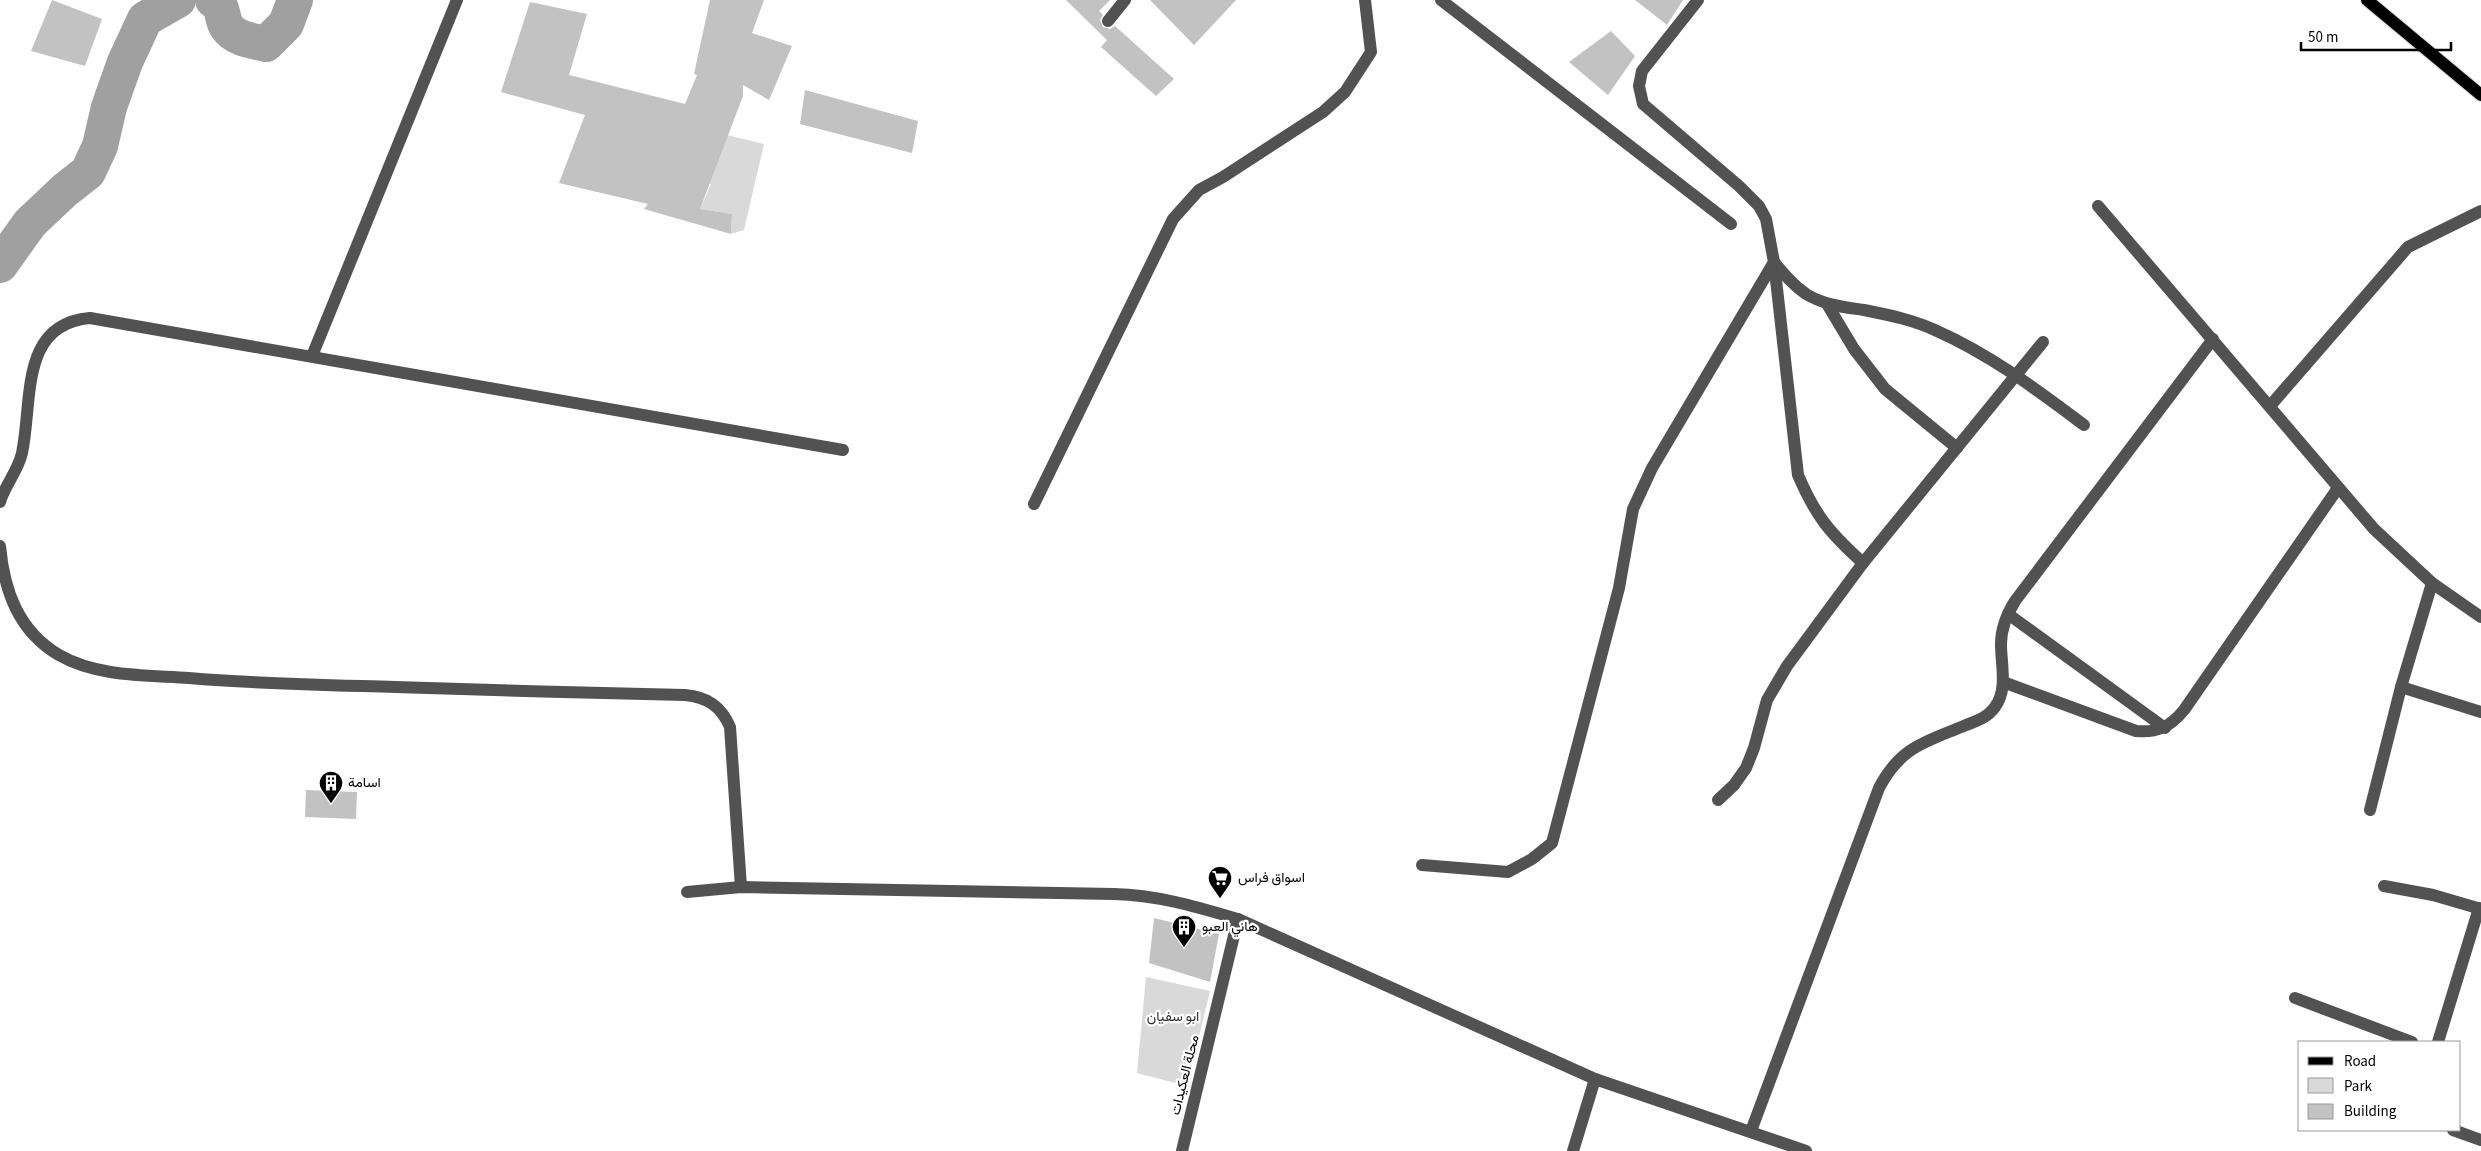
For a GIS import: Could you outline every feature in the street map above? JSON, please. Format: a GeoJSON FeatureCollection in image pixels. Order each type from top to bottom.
{"type":"FeatureCollection","features":[{"type":"Feature","properties":{"kind":"main road"},"geometry":{"type":"LineString","coordinates":[[2367,0],[2481,96]]}},
{"type":"Feature","properties":{"kind":"street"},"geometry":{"type":"LineString","coordinates":[[312,356],[457,0]]}},
{"type":"Feature","properties":{"kind":"street"},"geometry":{"type":"LineString","coordinates":[[1108,21],[1125,0]]}},
{"type":"Feature","properties":{"kind":"street"},"geometry":{"type":"LineString","coordinates":[[1034,504],[1173,219],[1199,190],[1223,177],[1297,127],[1323,112],[1345,92],[1371,52],[1366,0]]}},
{"type":"Feature","properties":{"kind":"street"},"geometry":{"type":"LineString","coordinates":[[1441,0],[1730,224]]}},
{"type":"Feature","properties":{"kind":"street"},"geometry":{"type":"LineString","coordinates":[[1698,0],[1642,71],[1638,86],[1643,104],[1758,206],[1766,220],[1774,262],[1798,475],[1816,514],[1832,535],[1863,563]]}},
{"type":"Feature","properties":{"kind":"street"},"geometry":{"type":"LineString","coordinates":[[2098,206],[2214,339],[2374,529],[2432,583],[2481,617]]}},
{"type":"Feature","properties":{"kind":"street"},"geometry":{"type":"LineString","coordinates":[[2270,406],[2408,246],[2481,210]]}},
{"type":"Feature","properties":{"kind":"street"},"geometry":{"type":"LineString","coordinates":[[1774,262],[1789,280],[1806,294],[1828,304],[1901,318],[1936,330],[2016,375],[2084,425]]}},
{"type":"Feature","properties":{"kind":"street"},"geometry":{"type":"LineString","coordinates":[[1422,864],[1508,872],[1532,859],[1552,843],[1623,571],[1633,509],[1652,468],[1774,262]]}},
{"type":"Feature","properties":{"kind":"street"},"geometry":{"type":"LineString","coordinates":[[1828,304],[1854,349],[1885,389],[1957,448]]}},
{"type":"Feature","properties":{"kind":"street"},"geometry":{"type":"LineString","coordinates":[[1,498],[22,453],[37,355],[48,335],[67,322],[90,318],[843,450]]}},
{"type":"Feature","properties":{"kind":"street"},"geometry":{"type":"LineString","coordinates":[[1751,1131],[1879,788],[1888,771],[1896,760],[1910,750],[1984,718],[1994,708],[2001,696],[2003,682],[2001,643],[2008,614],[2015,601],[2214,339]]}},
{"type":"Feature","properties":{"kind":"street"},"geometry":{"type":"LineString","coordinates":[[1718,800],[1734,785],[1746,768],[1767,700],[1776,682],[1863,563],[2043,342]]}},
{"type":"Feature","properties":{"kind":"street"},"geometry":{"type":"LineString","coordinates":[[2003,682],[2136,731],[2152,733],[2164,728],[2176,720],[2184,710],[2338,488]]}},
{"type":"Feature","properties":{"kind":"street"},"geometry":{"type":"LineString","coordinates":[[0,546],[3,572],[9,597],[21,620],[38,639],[58,655],[82,666],[99,670],[240,683],[685,696],[708,700],[722,712],[730,727],[741,887]]}},
{"type":"Feature","properties":{"kind":"street"},"geometry":{"type":"LineString","coordinates":[[2370,810],[2401,687],[2432,583]]}},
{"type":"Feature","properties":{"kind":"street"},"geometry":{"type":"LineString","coordinates":[[2008,614],[2164,728]]}},
{"type":"Feature","properties":{"kind":"street"},"geometry":{"type":"LineString","coordinates":[[2401,687],[2481,712]]}},
{"type":"Feature","properties":{"kind":"street"},"geometry":{"type":"LineString","coordinates":[[2384,886],[2433,895],[2480,909],[2438,1041]]}},
{"type":"Feature","properties":{"kind":"street"},"geometry":{"type":"LineString","coordinates":[[687,892],[741,887],[1143,894],[1178,901],[1238,919],[1595,1079],[1806,1151]]}},
{"type":"Feature","properties":{"kind":"street","name":"محلة العكيدات"},"geometry":{"type":"LineString","coordinates":[[1182,1151],[1238,919]]}},
{"type":"Feature","properties":{"kind":"street"},"geometry":{"type":"LineString","coordinates":[[2295,998],[2409,1041]]}},
{"type":"Feature","properties":{"kind":"street"},"geometry":{"type":"LineString","coordinates":[[1573,1151],[1595,1079]]}},
{"type":"Feature","properties":{"kind":"street"},"geometry":{"type":"LineString","coordinates":[[2456,1131],[2481,1140]]}},
{"type":"Feature","properties":{"kind":"green space"},"geometry":{"type":"Polygon","coordinates":[[[727,135],[764,144],[744,230],[731,234],[732,214],[700,209],[711,184],[666,173],[727,135]]]}},
{"type":"Feature","properties":{"kind":"green space","name":"ابو سفيان"},"geometry":{"type":"Polygon","coordinates":[[[1146,977],[1210,991],[1187,1086],[1137,1073],[1146,977]]]}},
{"type":"Feature","properties":{"kind":"building"},"geometry":{"type":"Polygon","coordinates":[[[52,0],[102,19],[85,66],[31,51],[52,0]]]}},
{"type":"Feature","properties":{"kind":"building"},"geometry":{"type":"Polygon","coordinates":[[[710,0],[764,0],[752,33],[792,46],[769,100],[743,85],[743,96],[700,209],[732,214],[731,234],[644,209],[648,204],[559,183],[585,115],[501,92],[530,2],[587,14],[569,75],[685,104],[697,75],[694,74],[710,0]]]}},
{"type":"Feature","properties":{"kind":"building"},"geometry":{"type":"Polygon","coordinates":[[[1066,0],[1110,0],[1099,11],[1103,15],[1100,20],[1103,27],[1110,29],[1115,26],[1174,79],[1156,96],[1101,47],[1107,40],[1066,0]]]}},
{"type":"Feature","properties":{"kind":"building"},"geometry":{"type":"Polygon","coordinates":[[[1150,0],[1236,0],[1194,45],[1150,0]]]}},
{"type":"Feature","properties":{"kind":"building"},"geometry":{"type":"Polygon","coordinates":[[[1635,0],[1683,0],[1667,25],[1635,0]]]}},
{"type":"Feature","properties":{"kind":"building"},"geometry":{"type":"Polygon","coordinates":[[[1611,31],[1635,56],[1608,95],[1569,62],[1611,31]]]}},
{"type":"Feature","properties":{"kind":"building"},"geometry":{"type":"Polygon","coordinates":[[[805,90],[918,121],[912,153],[800,124],[805,90]]]}},
{"type":"Feature","properties":{"kind":"building","name":"اسامة"},"geometry":{"type":"Polygon","coordinates":[[[306,790],[357,792],[356,819],[305,817],[306,790]]]}},
{"type":"Feature","properties":{"kind":"building","name":"هاني العبو"},"geometry":{"type":"Polygon","coordinates":[[[1154,918],[1219,934],[1210,982],[1149,963],[1154,918]]]}},
{"type":"Feature","properties":{"kind":"waterway"},"geometry":{"type":"LineString","coordinates":[[0,265],[30,223],[65,190],[88,172],[100,146],[109,107],[125,62],[145,19],[178,0]]}},
{"type":"Feature","properties":{"kind":"waterway"},"geometry":{"type":"LineString","coordinates":[[213,0],[220,6],[225,23],[230,31],[245,39],[266,44],[286,24],[295,0]]}},
{"type":"Feature","properties":{"kind":"place","name":"اسامة"},"geometry":{"type":"Point","coordinates":[331,804]}},
{"type":"Feature","properties":{"kind":"place","name":"اسواق فراس"},"geometry":{"type":"Point","coordinates":[1220,899]}},
{"type":"Feature","properties":{"kind":"place","name":"هاني العبو"},"geometry":{"type":"Point","coordinates":[1184,948]}}]}
